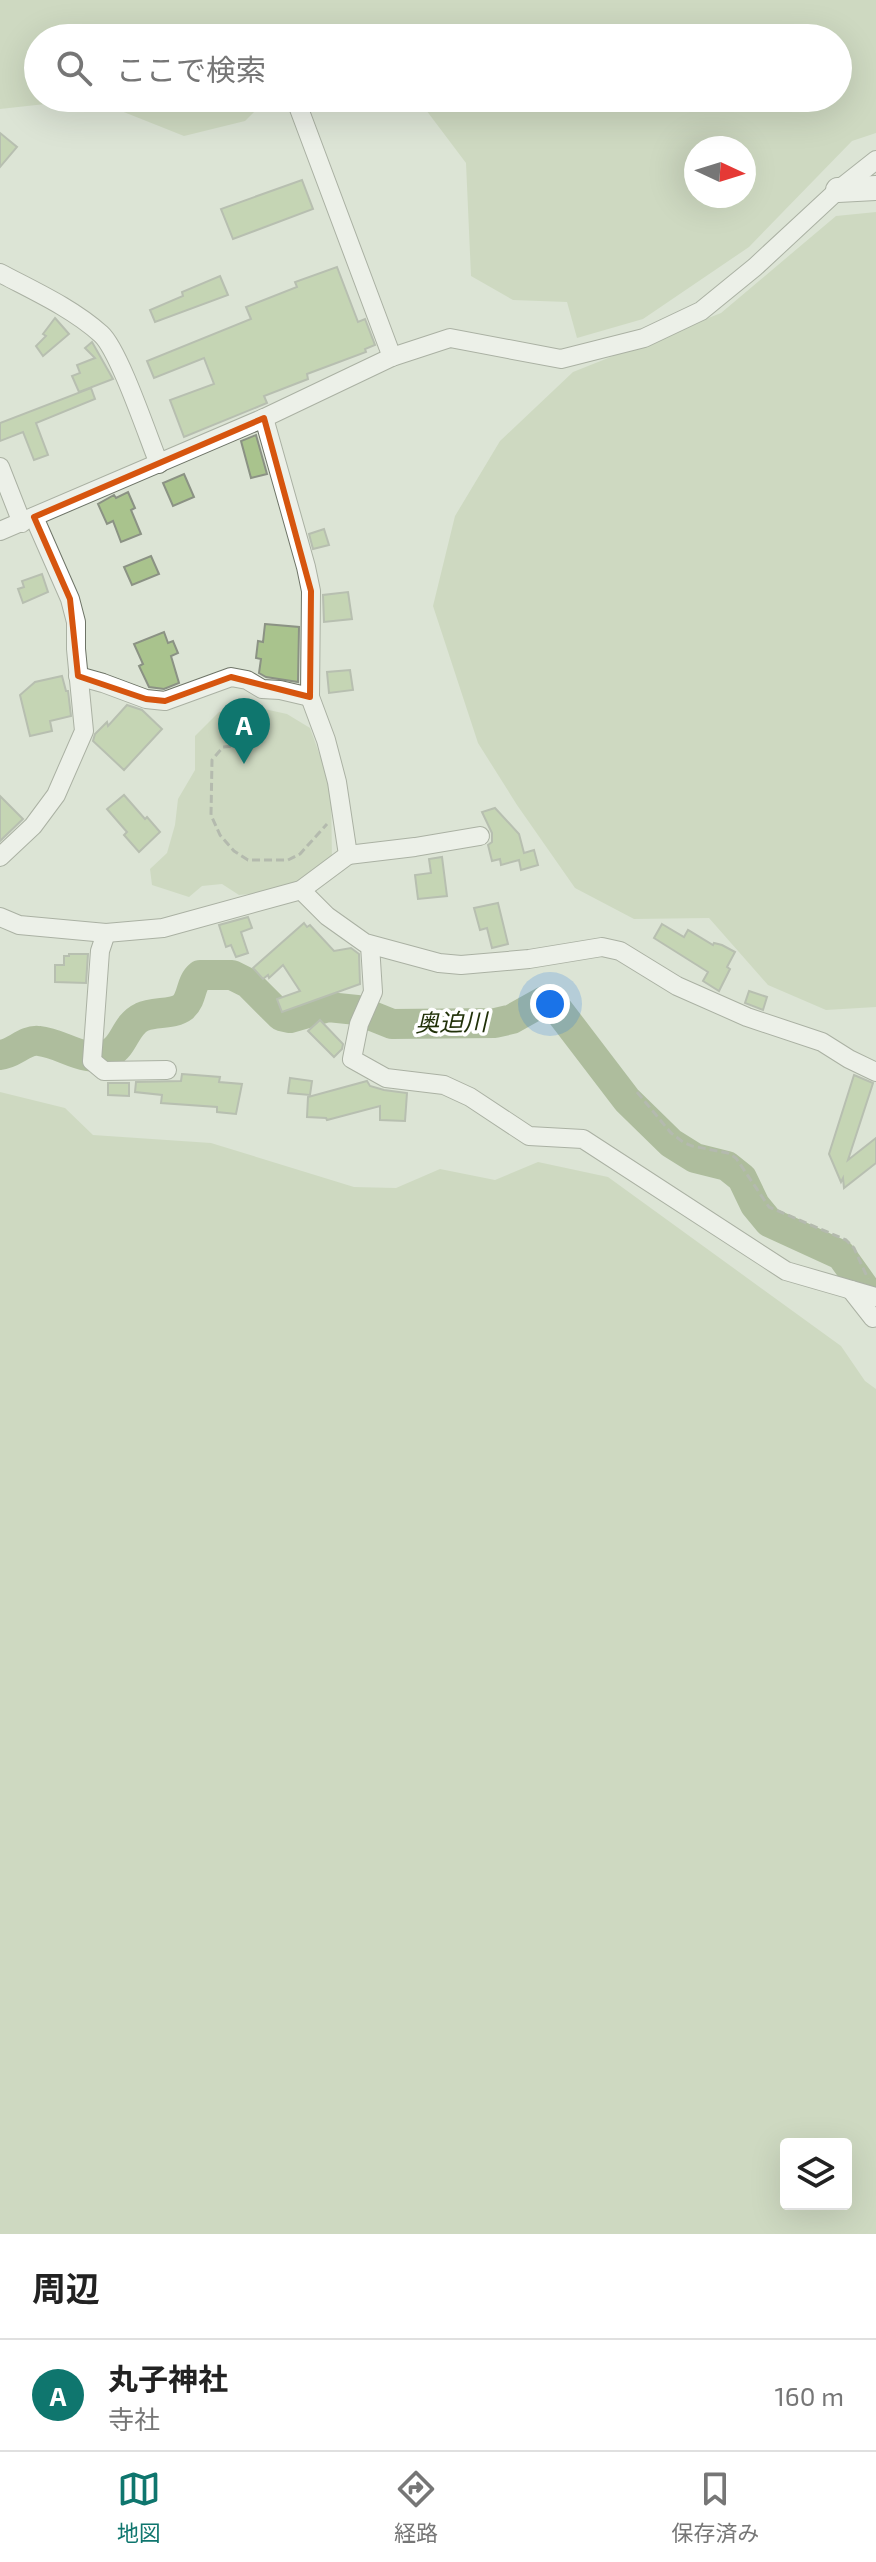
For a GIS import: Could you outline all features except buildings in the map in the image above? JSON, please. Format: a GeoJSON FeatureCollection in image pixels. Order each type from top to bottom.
{"type":"FeatureCollection","features":[{"type":"Feature","properties":{"kind":"street"},"geometry":{"type":"LineString","coordinates":[[300,112],[392,357]]}},
{"type":"Feature","properties":{"kind":"street"},"geometry":{"type":"LineString","coordinates":[[0,531],[264,418],[392,357],[450,338],[561,359],[644,338],[701,311],[876,160]]}},
{"type":"Feature","properties":{"kind":"street"},"geometry":{"type":"LineString","coordinates":[[838,190],[876,188]]}},
{"type":"Feature","properties":{"kind":"street"},"geometry":{"type":"LineString","coordinates":[[0,273],[59,305],[103,335],[116,356],[159,464]]}},
{"type":"Feature","properties":{"kind":"street"},"geometry":{"type":"LineString","coordinates":[[264,418],[311,591],[310,697],[326,740],[341,804],[348,855]]}},
{"type":"Feature","properties":{"kind":"street"},"geometry":{"type":"LineString","coordinates":[[0,467],[70,599],[76,622],[84,731],[56,795],[33,826],[0,857]]}},
{"type":"Feature","properties":{"kind":"street"},"geometry":{"type":"LineString","coordinates":[[78,676],[146,699],[165,701],[231,677],[247,680],[262,689],[310,697]]}},
{"type":"Feature","properties":{"kind":"street"},"geometry":{"type":"LineString","coordinates":[[0,917],[19,925],[106,933],[163,928],[301,890],[348,855],[480,836]]}},
{"type":"Feature","properties":{"kind":"street"},"geometry":{"type":"LineString","coordinates":[[301,890],[327,916],[370,945],[439,963],[461,965],[529,959],[602,947],[620,951],[677,986],[747,1017],[822,1042],[876,1072]]}},
{"type":"Feature","properties":{"kind":"street"},"geometry":{"type":"LineString","coordinates":[[106,933],[100,951],[92,1061],[104,1071],[167,1070]]}},
{"type":"Feature","properties":{"kind":"street"},"geometry":{"type":"LineString","coordinates":[[370,945],[373,992],[359,1024],[352,1059],[386,1078],[444,1085],[470,1097],[529,1136],[583,1139],[786,1271],[876,1297]]}},
{"type":"Feature","properties":{"kind":"street"},"geometry":{"type":"LineString","coordinates":[[851,1290],[873,1318]]}},
{"type":"Feature","properties":{"kind":"path"},"geometry":{"type":"LineString","coordinates":[[243,745],[223,747],[212,760],[210,793],[211,815],[220,835],[234,851],[248,860],[288,860],[300,854],[321,833],[341,804]]}},
{"type":"Feature","properties":{"kind":"path"},"geometry":{"type":"LineString","coordinates":[[637,1092],[671,1133],[683,1142],[728,1153],[736,1158],[769,1207],[846,1240],[861,1259],[876,1297]]}},
{"type":"Feature","properties":{"kind":"highlighted area"},"geometry":{"type":"Polygon","coordinates":[[[264,418],[311,591],[310,697],[231,677],[165,701],[146,699],[78,676],[70,599],[34,517],[264,418]]]}},
{"type":"Feature","properties":{"kind":"green space"},"geometry":{"type":"Polygon","coordinates":[[[0,0],[876,0],[876,133],[852,141],[749,247],[643,319],[577,338],[567,302],[513,300],[471,276],[466,163],[428,112],[852,112],[852,24],[24,24],[24,106],[0,109],[0,0]]]}},
{"type":"Feature","properties":{"kind":"green space"},"geometry":{"type":"Polygon","coordinates":[[[124,112],[254,112],[245,121],[184,136],[124,112]]]}},
{"type":"Feature","properties":{"kind":"green space"},"geometry":{"type":"Polygon","coordinates":[[[876,212],[876,1007],[826,1010],[768,985],[709,918],[634,919],[575,888],[478,743],[433,606],[455,516],[500,441],[573,372],[721,313],[836,216],[876,212]]]}},
{"type":"Feature","properties":{"kind":"green space"},"geometry":{"type":"Polygon","coordinates":[[[250,706],[287,714],[310,728],[331,786],[332,862],[321,873],[273,892],[239,895],[222,884],[202,886],[189,897],[152,885],[150,869],[167,853],[178,799],[195,770],[195,736],[219,712],[250,706]]]}},
{"type":"Feature","properties":{"kind":"green space"},"geometry":{"type":"Polygon","coordinates":[[[0,1092],[65,1108],[93,1135],[211,1143],[354,1187],[396,1188],[440,1169],[495,1180],[538,1162],[608,1177],[841,1346],[865,1381],[876,1389],[876,2234],[0,2234],[0,1092]]]}},
{"type":"Feature","properties":{"kind":"waterway","name":"奥迫川"},"geometry":{"type":"LineString","coordinates":[[0,1055],[34,1041],[83,1055],[110,1053],[136,1021],[147,1015],[183,1007],[200,975],[232,975],[248,983],[281,1016],[290,1018],[328,1007],[357,1010],[392,1024],[495,1023],[512,1019],[544,1001],[553,1003],[627,1100],[671,1143],[695,1158],[727,1166],[742,1178],[755,1205],[769,1222],[841,1255],[876,1304]]}},
{"type":"Feature","properties":{"kind":"place","name":"丸子神社"},"geometry":{"type":"Point","coordinates":[244,764]}}]}
